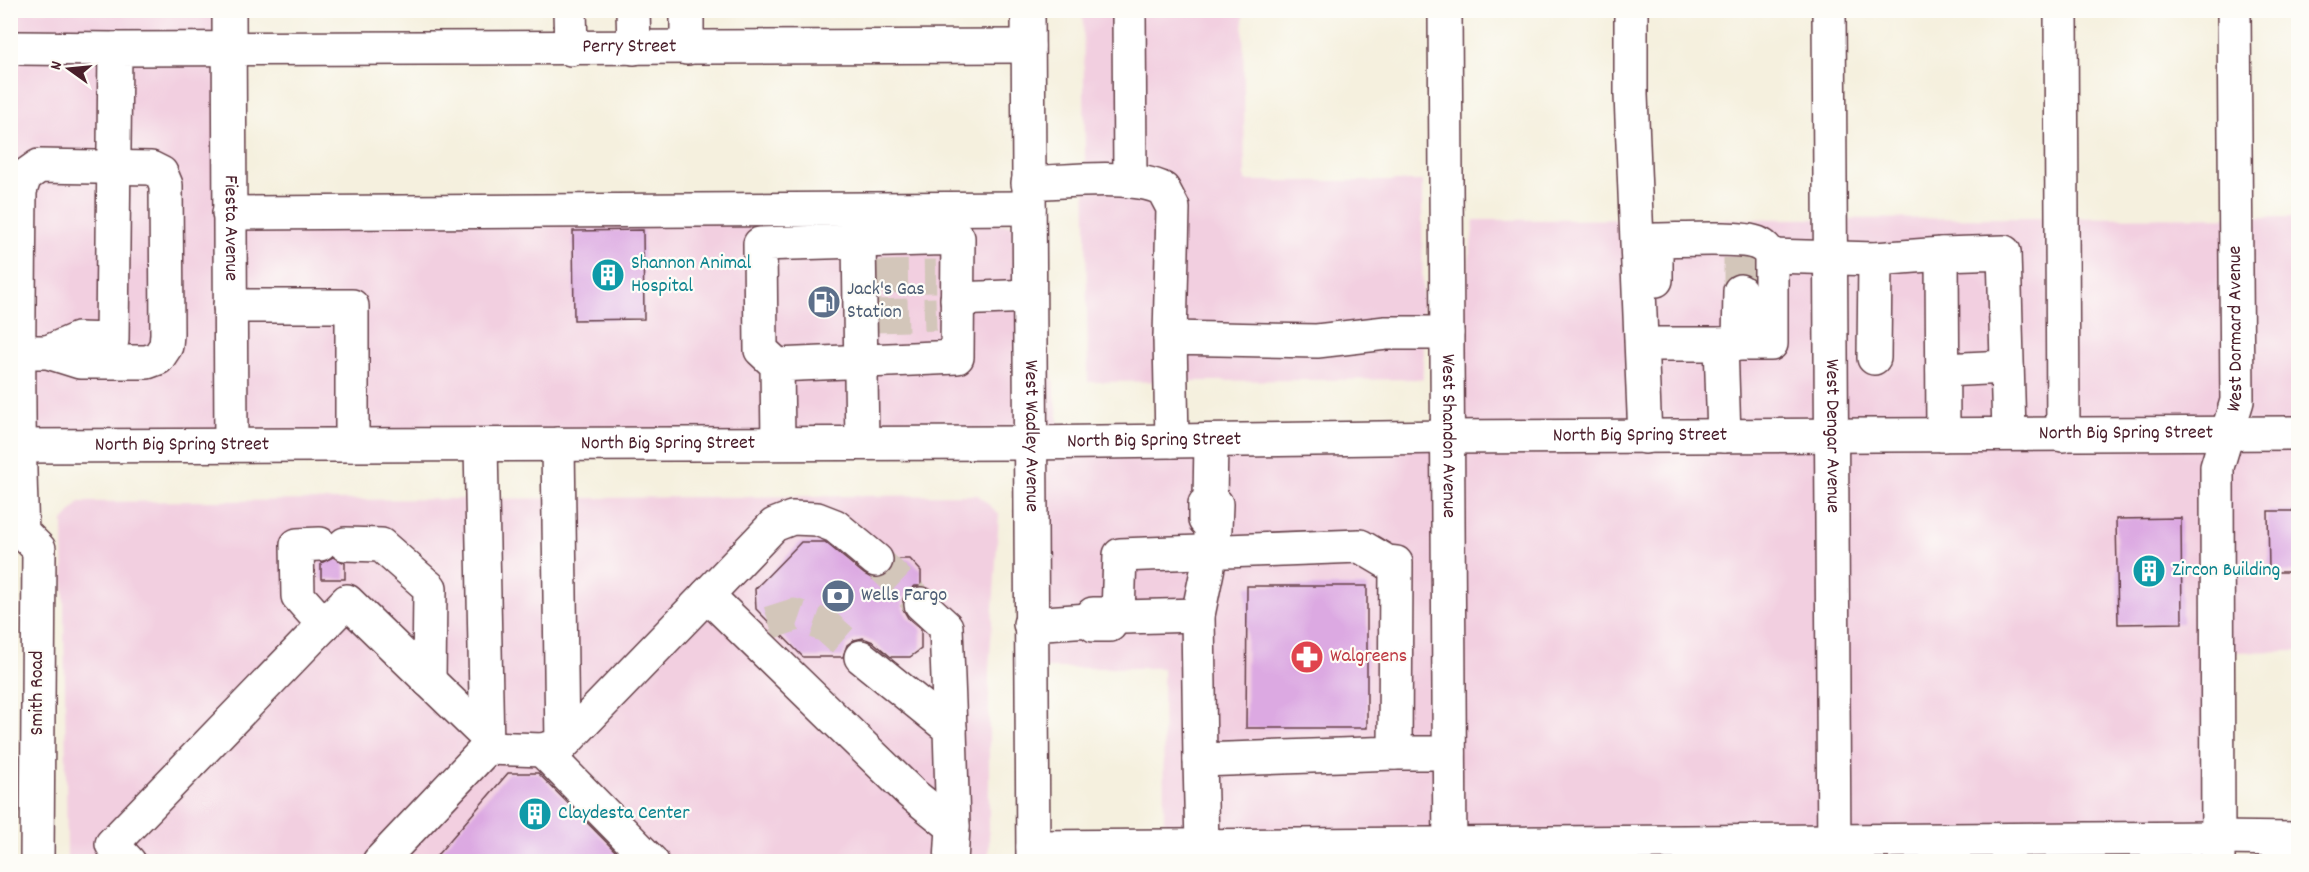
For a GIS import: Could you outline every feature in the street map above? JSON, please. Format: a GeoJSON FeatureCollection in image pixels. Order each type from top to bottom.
{"type":"FeatureCollection","features":[{"type":"Feature","properties":{"kind":"main road","name":"Fiesta Avenue"},"geometry":{"type":"LineString","coordinates":[[229,10],[231,445]]}},
{"type":"Feature","properties":{"kind":"main road"},"geometry":{"type":"LineString","coordinates":[[570,10],[571,49]]}},
{"type":"Feature","properties":{"kind":"main road"},"geometry":{"type":"LineString","coordinates":[[633,10],[634,48]]}},
{"type":"Feature","properties":{"kind":"main road"},"geometry":{"type":"LineString","coordinates":[[687,10],[687,48]]}},
{"type":"Feature","properties":{"kind":"main road","name":"West Wadley Avenue"},"geometry":{"type":"LineString","coordinates":[[1028,10],[1033,854]]}},
{"type":"Feature","properties":{"kind":"main road"},"geometry":{"type":"LineString","coordinates":[[1129,10],[1130,182]]}},
{"type":"Feature","properties":{"kind":"main road","name":"West Shandon Avenue"},"geometry":{"type":"LineString","coordinates":[[1444,10],[1450,852]]}},
{"type":"Feature","properties":{"kind":"main road"},"geometry":{"type":"LineString","coordinates":[[1631,10],[1631,95],[1645,437]]}},
{"type":"Feature","properties":{"kind":"main road","name":"West Dengar Avenue"},"geometry":{"type":"LineString","coordinates":[[1829,10],[1834,852]]}},
{"type":"Feature","properties":{"kind":"main road"},"geometry":{"type":"LineString","coordinates":[[2061,10],[2063,435]]}},
{"type":"Feature","properties":{"kind":"main road","name":"West Dormard Avenue"},"geometry":{"type":"LineString","coordinates":[[2218,850],[2217,467],[2237,401],[2234,10]]}},
{"type":"Feature","properties":{"kind":"main road","name":"Perry Street"},"geometry":{"type":"LineString","coordinates":[[18,48],[229,50],[1028,46]]}},
{"type":"Feature","properties":{"kind":"main road"},"geometry":{"type":"LineString","coordinates":[[21,363],[78,339],[112,340],[115,49]]}},
{"type":"Feature","properties":{"kind":"main road","name":"Smith Road"},"geometry":{"type":"LineString","coordinates":[[21,363],[147,363],[158,358],[166,346],[166,185],[160,173],[151,168],[39,166],[26,176],[20,191],[21,363],[14,446],[16,538],[39,549],[37,861]]}},
{"type":"Feature","properties":{"kind":"main road"},"geometry":{"type":"LineString","coordinates":[[229,213],[1028,196],[1130,182],[1152,183],[1163,189],[1173,208],[1170,338],[1172,441]]}},
{"type":"Feature","properties":{"kind":"main road"},"geometry":{"type":"LineString","coordinates":[[958,238],[949,295],[957,357],[777,365],[760,350],[760,244],[859,240],[958,238]]}},
{"type":"Feature","properties":{"kind":"main road"},"geometry":{"type":"LineString","coordinates":[[859,240],[867,277],[867,316],[861,362],[862,443]]}},
{"type":"Feature","properties":{"kind":"main road"},"geometry":{"type":"LineString","coordinates":[[1656,303],[1656,240],[1750,251],[1875,259],[2004,252],[2008,433]]}},
{"type":"Feature","properties":{"kind":"main road"},"geometry":{"type":"LineString","coordinates":[[1659,344],[1771,344],[1750,251]]}},
{"type":"Feature","properties":{"kind":"main road"},"geometry":{"type":"LineString","coordinates":[[1942,254],[1944,435]]}},
{"type":"Feature","properties":{"kind":"main road"},"geometry":{"type":"LineString","coordinates":[[1874,358],[1875,259]]}},
{"type":"Feature","properties":{"kind":"main road"},"geometry":{"type":"LineString","coordinates":[[1942,356],[1947,323],[1948,287],[1956,271],[1971,260],[1988,262],[1997,273],[2000,317],[2006,323]]}},
{"type":"Feature","properties":{"kind":"main road"},"geometry":{"type":"LineString","coordinates":[[1724,436],[1730,344],[1740,291]]}},
{"type":"Feature","properties":{"kind":"main road"},"geometry":{"type":"LineString","coordinates":[[949,295],[1029,296]]}},
{"type":"Feature","properties":{"kind":"main road"},"geometry":{"type":"LineString","coordinates":[[230,306],[352,306],[352,445]]}},
{"type":"Feature","properties":{"kind":"main road"},"geometry":{"type":"LineString","coordinates":[[1170,338],[1317,341],[1386,333],[1447,333]]}},
{"type":"Feature","properties":{"kind":"main road"},"geometry":{"type":"LineString","coordinates":[[1942,356],[2007,367]]}},
{"type":"Feature","properties":{"kind":"main road"},"geometry":{"type":"LineString","coordinates":[[777,365],[778,443]]}},
{"type":"Feature","properties":{"kind":"main road","name":"North Big Spring Street"},"geometry":{"type":"LineString","coordinates":[[14,446],[1211,442],[1447,437],[2298,433]]}},
{"type":"Feature","properties":{"kind":"main road"},"geometry":{"type":"LineString","coordinates":[[1202,845],[1198,615],[1215,529],[1216,504],[1210,500],[1211,442]]}},
{"type":"Feature","properties":{"kind":"main road"},"geometry":{"type":"LineString","coordinates":[[558,444],[552,747],[652,861]]}},
{"type":"Feature","properties":{"kind":"main road"},"geometry":{"type":"LineString","coordinates":[[379,861],[487,742],[481,445]]}},
{"type":"Feature","properties":{"kind":"main road"},"geometry":{"type":"LineString","coordinates":[[115,856],[347,602],[429,681],[487,742],[552,747],[707,595],[774,525],[792,518],[817,519],[835,526],[876,560]]}},
{"type":"Feature","properties":{"kind":"main road"},"geometry":{"type":"LineString","coordinates":[[1110,617],[1120,555],[1211,543],[1360,546],[1387,562],[1448,560]]}},
{"type":"Feature","properties":{"kind":"main road"},"geometry":{"type":"LineString","coordinates":[[324,625],[298,596],[297,545],[381,545],[430,588],[429,681]]}},
{"type":"Feature","properties":{"kind":"main road"},"geometry":{"type":"LineString","coordinates":[[1395,753],[1396,563]]}},
{"type":"Feature","properties":{"kind":"main road"},"geometry":{"type":"LineString","coordinates":[[707,595],[760,631],[911,793],[953,827]]}},
{"type":"Feature","properties":{"kind":"main road"},"geometry":{"type":"LineString","coordinates":[[921,604],[946,627],[953,827],[951,861]]}},
{"type":"Feature","properties":{"kind":"main road"},"geometry":{"type":"LineString","coordinates":[[1030,624],[1110,617],[1198,615]]}},
{"type":"Feature","properties":{"kind":"main road"},"geometry":{"type":"LineString","coordinates":[[861,657],[950,729]]}},
{"type":"Feature","properties":{"kind":"main road"},"geometry":{"type":"LineString","coordinates":[[1200,760],[1449,753]]}},
{"type":"Feature","properties":{"kind":"main road"},"geometry":{"type":"LineString","coordinates":[[1033,854],[1202,845],[1257,853],[2218,850],[2298,839]]}},
{"type":"Feature","properties":{"kind":"shaded area"},"geometry":{"type":"Polygon","coordinates":[[[10,11],[214,11],[230,206],[1032,225],[1059,424],[1255,442],[1447,442],[1474,220],[2298,217],[2298,651],[2217,652],[2218,839],[1164,844],[1163,668],[1033,668],[1032,443],[11,445],[10,11]]]}},
{"type":"Feature","properties":{"kind":"shaded area"},"geometry":{"type":"Polygon","coordinates":[[[1083,11],[1243,11],[1245,181],[1422,181],[1423,379],[1088,382],[1083,11]]]}},
{"type":"Feature","properties":{"kind":"shaded area"},"geometry":{"type":"Polygon","coordinates":[[[978,495],[999,514],[989,670],[989,861],[67,861],[63,521],[80,502],[978,495]]]}},
{"type":"Feature","properties":{"kind":"building","name":"Shannon Animal Hospital"},"geometry":{"type":"Polygon","coordinates":[[[643,230],[644,319],[574,320],[573,231],[643,230]]]}},
{"type":"Feature","properties":{"kind":"building"},"geometry":{"type":"Polygon","coordinates":[[[2268,511],[2298,511],[2298,572],[2269,572],[2268,511]]]}},
{"type":"Feature","properties":{"kind":"building","name":"Zircon Building"},"geometry":{"type":"Polygon","coordinates":[[[2181,518],[2182,623],[2118,624],[2116,519],[2181,518]]]}},
{"type":"Feature","properties":{"kind":"building","name":"Wells Fargo"},"geometry":{"type":"Polygon","coordinates":[[[801,542],[825,542],[873,579],[883,577],[890,572],[894,559],[910,559],[921,571],[921,586],[915,586],[907,592],[903,599],[903,609],[908,618],[921,629],[921,649],[910,657],[891,657],[873,642],[863,638],[847,645],[843,657],[803,657],[756,609],[755,589],[801,542]]]}},
{"type":"Feature","properties":{"kind":"building"},"geometry":{"type":"Polygon","coordinates":[[[333,557],[345,563],[345,579],[321,579],[321,563],[333,557]]]}},
{"type":"Feature","properties":{"kind":"building","name":"Walgreens"},"geometry":{"type":"Polygon","coordinates":[[[1247,586],[1367,586],[1367,728],[1246,728],[1247,586]]]}},
{"type":"Feature","properties":{"kind":"building","name":"Claydesta Center"},"geometry":{"type":"Polygon","coordinates":[[[508,773],[538,773],[625,861],[432,861],[508,773]]]}},
{"type":"Feature","properties":{"kind":"tunnel"},"geometry":{"type":"LineString","coordinates":[[1740,258],[1740,291]]}},
{"type":"Feature","properties":{"kind":"tunnel"},"geometry":{"type":"LineString","coordinates":[[875,277],[936,276]]}},
{"type":"Feature","properties":{"kind":"tunnel"},"geometry":{"type":"LineString","coordinates":[[875,316],[936,314]]}},
{"type":"Feature","properties":{"kind":"tunnel"},"geometry":{"type":"LineString","coordinates":[[876,560],[921,604]]}},
{"type":"Feature","properties":{"kind":"tunnel"},"geometry":{"type":"LineString","coordinates":[[769,623],[794,615],[826,626],[861,657]]}},
{"type":"Feature","properties":{"kind":"place","name":"Shannon Animal Hospital"},"geometry":{"type":"Point","coordinates":[608,275]}},
{"type":"Feature","properties":{"kind":"place","name":"Jack's Gas Station"},"geometry":{"type":"Point","coordinates":[824,302]}},
{"type":"Feature","properties":{"kind":"place","name":"Zircon Building"},"geometry":{"type":"Point","coordinates":[2149,571]}},
{"type":"Feature","properties":{"kind":"place","name":"Wells Fargo"},"geometry":{"type":"Point","coordinates":[838,596]}},
{"type":"Feature","properties":{"kind":"place","name":"Walgreens"},"geometry":{"type":"Point","coordinates":[1307,657]}},
{"type":"Feature","properties":{"kind":"place","name":"Claydesta Center"},"geometry":{"type":"Point","coordinates":[535,814]}}]}
